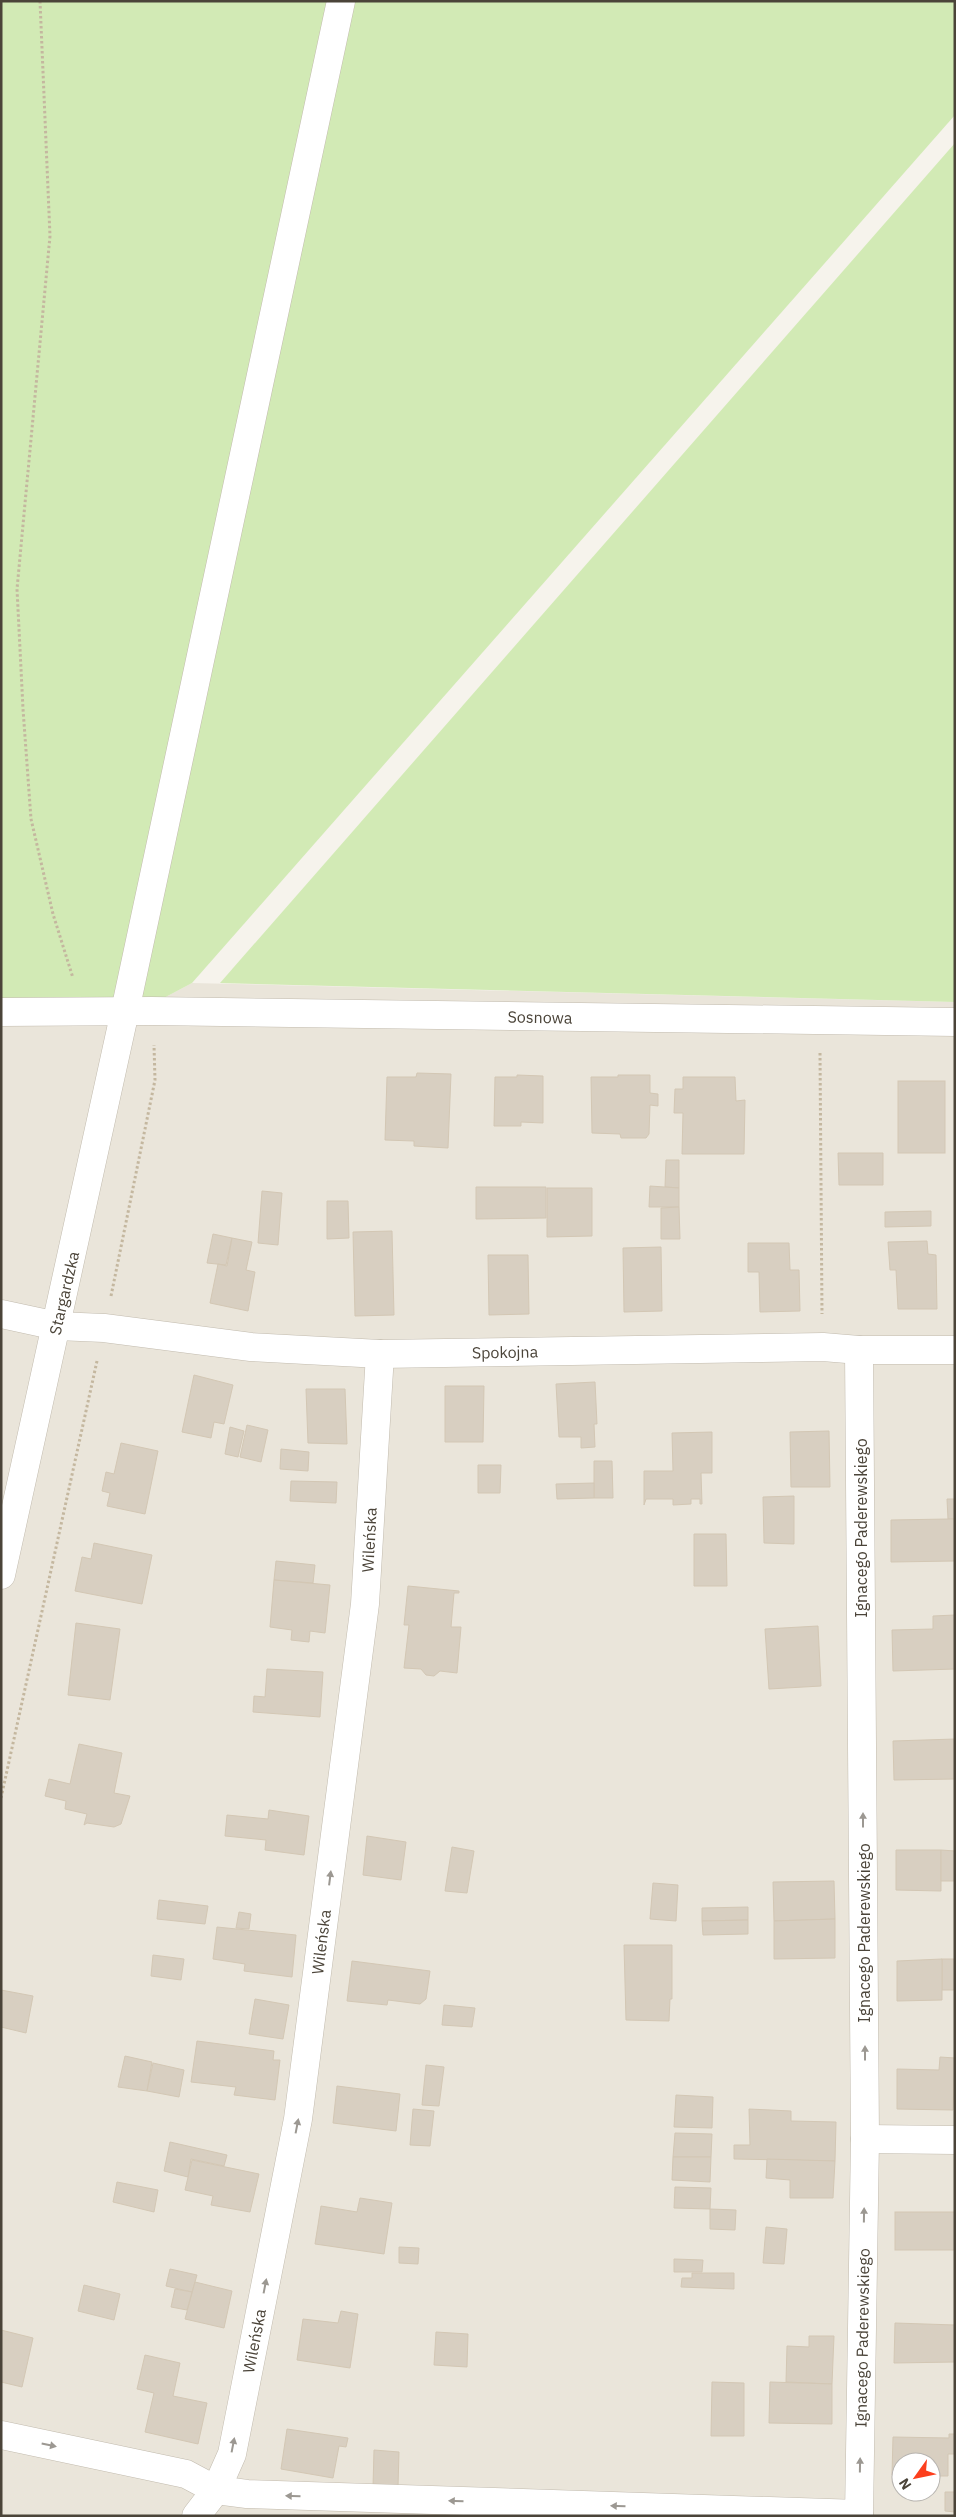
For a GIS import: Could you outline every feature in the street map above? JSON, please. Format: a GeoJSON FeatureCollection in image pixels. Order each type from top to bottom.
{"type":"FeatureCollection","features":[{"type":"Feature","properties":{"kind":"street","name":"Stargardzka"},"geometry":{"type":"LineString","coordinates":[[1,1575],[36,1408],[57,1326],[341,1]]}},
{"type":"Feature","properties":{"kind":"street","name":"Sosnowa"},"geometry":{"type":"LineString","coordinates":[[1,1012],[152,1011],[819,1022],[955,1022]]}},
{"type":"Feature","properties":{"kind":"street","name":"Spokojna"},"geometry":{"type":"LineString","coordinates":[[1,1314],[57,1326],[104,1328],[250,1348],[380,1354],[822,1347],[859,1350],[955,1350]]}},
{"type":"Feature","properties":{"kind":"street","name":"Ignacego Paderewskiego"},"geometry":{"type":"LineString","coordinates":[[859,1350],[866,2140],[859,2515]]}},
{"type":"Feature","properties":{"kind":"street","name":"Wileńska"},"geometry":{"type":"LineString","coordinates":[[196,2516],[216,2490],[232,2454],[298,2118],[366,1604],[380,1354]]}},
{"type":"Feature","properties":{"kind":"street"},"geometry":{"type":"LineString","coordinates":[[866,2140],[955,2140]]}},
{"type":"Feature","properties":{"kind":"street"},"geometry":{"type":"LineString","coordinates":[[1,2435],[186,2474],[216,2490],[247,2494],[859,2515]]}},
{"type":"Feature","properties":{"kind":"path"},"geometry":{"type":"LineString","coordinates":[[40,1],[50,236],[18,589],[20,654],[31,820],[53,914],[70,964],[82,1012]]}},
{"type":"Feature","properties":{"kind":"path"},"geometry":{"type":"LineString","coordinates":[[1,1798],[104,1328],[155,1080],[152,1011]]}},
{"type":"Feature","properties":{"kind":"path"},"geometry":{"type":"LineString","coordinates":[[819,1022],[822,1347]]}},
{"type":"Feature","properties":{"kind":"shaded area"},"geometry":{"type":"Polygon","coordinates":[[[192,983],[955,1002],[955,2516],[1,2516],[1,1001],[160,1000],[192,983]]]}},
{"type":"Feature","properties":{"kind":"green space"},"geometry":{"type":"Polygon","coordinates":[[[1,1],[955,1],[955,115],[192,983],[160,1000],[1,1011],[1,1]]]}},
{"type":"Feature","properties":{"kind":"green space"},"geometry":{"type":"Polygon","coordinates":[[[955,143],[955,1002],[220,983],[955,143]]]}},
{"type":"Feature","properties":{"kind":"building"},"geometry":{"type":"Polygon","coordinates":[[[417,1073],[451,1074],[448,1148],[414,1146],[414,1141],[385,1140],[387,1077],[416,1077],[417,1073]]]}},
{"type":"Feature","properties":{"kind":"building"},"geometry":{"type":"Polygon","coordinates":[[[517,1075],[543,1076],[543,1123],[521,1122],[521,1126],[494,1126],[495,1077],[517,1077],[517,1075]]]}},
{"type":"Feature","properties":{"kind":"building"},"geometry":{"type":"Polygon","coordinates":[[[618,1075],[650,1075],[650,1093],[658,1094],[658,1106],[650,1105],[649,1134],[646,1138],[621,1138],[620,1134],[592,1133],[591,1077],[618,1077],[618,1075]]]}},
{"type":"Feature","properties":{"kind":"building"},"geometry":{"type":"Polygon","coordinates":[[[683,1077],[735,1077],[736,1101],[745,1100],[744,1154],[682,1154],[683,1113],[674,1113],[675,1089],[683,1089],[683,1077]]]}},
{"type":"Feature","properties":{"kind":"building"},"geometry":{"type":"Polygon","coordinates":[[[898,1081],[945,1081],[945,1153],[898,1153],[898,1081]]]}},
{"type":"Feature","properties":{"kind":"building"},"geometry":{"type":"Polygon","coordinates":[[[838,1153],[883,1153],[883,1185],[839,1185],[838,1153]]]}},
{"type":"Feature","properties":{"kind":"building"},"geometry":{"type":"Polygon","coordinates":[[[666,1160],[679,1160],[679,1188],[665,1187],[666,1160]]]}},
{"type":"Feature","properties":{"kind":"building"},"geometry":{"type":"Polygon","coordinates":[[[650,1186],[679,1188],[679,1207],[649,1207],[650,1186]]]}},
{"type":"Feature","properties":{"kind":"building"},"geometry":{"type":"Polygon","coordinates":[[[476,1187],[546,1187],[546,1218],[476,1219],[476,1187]]]}},
{"type":"Feature","properties":{"kind":"building"},"geometry":{"type":"Polygon","coordinates":[[[547,1188],[592,1188],[592,1236],[547,1237],[547,1188]]]}},
{"type":"Feature","properties":{"kind":"building"},"geometry":{"type":"Polygon","coordinates":[[[262,1191],[282,1193],[278,1245],[258,1243],[262,1191]]]}},
{"type":"Feature","properties":{"kind":"building"},"geometry":{"type":"Polygon","coordinates":[[[327,1201],[348,1201],[349,1238],[327,1239],[327,1201]]]}},
{"type":"Feature","properties":{"kind":"building"},"geometry":{"type":"Polygon","coordinates":[[[679,1207],[680,1239],[661,1239],[661,1208],[679,1207]]]}},
{"type":"Feature","properties":{"kind":"building"},"geometry":{"type":"Polygon","coordinates":[[[931,1211],[931,1226],[885,1227],[885,1212],[931,1211]]]}},
{"type":"Feature","properties":{"kind":"building"},"geometry":{"type":"Polygon","coordinates":[[[392,1231],[394,1315],[355,1316],[353,1232],[392,1231]]]}},
{"type":"Feature","properties":{"kind":"building"},"geometry":{"type":"Polygon","coordinates":[[[213,1234],[232,1238],[226,1265],[207,1263],[213,1234]]]}},
{"type":"Feature","properties":{"kind":"building"},"geometry":{"type":"Polygon","coordinates":[[[232,1238],[252,1242],[246,1270],[255,1272],[248,1311],[210,1303],[218,1264],[227,1266],[232,1238]]]}},
{"type":"Feature","properties":{"kind":"building"},"geometry":{"type":"Polygon","coordinates":[[[927,1241],[928,1254],[936,1255],[937,1309],[898,1309],[896,1270],[890,1270],[888,1242],[927,1241]]]}},
{"type":"Feature","properties":{"kind":"building"},"geometry":{"type":"Polygon","coordinates":[[[748,1243],[789,1243],[790,1270],[799,1270],[800,1311],[760,1312],[759,1272],[748,1272],[748,1243]]]}},
{"type":"Feature","properties":{"kind":"building"},"geometry":{"type":"Polygon","coordinates":[[[661,1247],[662,1311],[624,1312],[623,1248],[661,1247]]]}},
{"type":"Feature","properties":{"kind":"building"},"geometry":{"type":"Polygon","coordinates":[[[488,1255],[528,1255],[529,1314],[489,1315],[488,1255]]]}},
{"type":"Feature","properties":{"kind":"building"},"geometry":{"type":"Polygon","coordinates":[[[194,1375],[233,1385],[224,1424],[214,1422],[211,1438],[182,1432],[194,1375]]]}},
{"type":"Feature","properties":{"kind":"building"},"geometry":{"type":"Polygon","coordinates":[[[595,1382],[597,1424],[594,1424],[595,1447],[581,1448],[581,1437],[559,1437],[556,1384],[595,1382]]]}},
{"type":"Feature","properties":{"kind":"building"},"geometry":{"type":"Polygon","coordinates":[[[445,1386],[484,1386],[483,1442],[445,1442],[445,1386]]]}},
{"type":"Feature","properties":{"kind":"building"},"geometry":{"type":"Polygon","coordinates":[[[306,1389],[345,1389],[347,1444],[308,1443],[306,1389]]]}},
{"type":"Feature","properties":{"kind":"building"},"geometry":{"type":"Polygon","coordinates":[[[247,1425],[268,1430],[261,1462],[240,1457],[247,1425]]]}},
{"type":"Feature","properties":{"kind":"building"},"geometry":{"type":"Polygon","coordinates":[[[230,1427],[244,1431],[238,1457],[225,1454],[230,1427]]]}},
{"type":"Feature","properties":{"kind":"building"},"geometry":{"type":"Polygon","coordinates":[[[829,1431],[830,1487],[791,1487],[790,1432],[829,1431]]]}},
{"type":"Feature","properties":{"kind":"building"},"geometry":{"type":"Polygon","coordinates":[[[712,1432],[712,1473],[701,1473],[702,1504],[700,1504],[700,1499],[691,1499],[691,1504],[673,1505],[673,1499],[646,1499],[644,1505],[644,1471],[673,1471],[672,1433],[712,1432]]]}},
{"type":"Feature","properties":{"kind":"building"},"geometry":{"type":"Polygon","coordinates":[[[121,1443],[158,1451],[145,1514],[107,1506],[110,1493],[102,1491],[106,1472],[114,1474],[121,1443]]]}},
{"type":"Feature","properties":{"kind":"building"},"geometry":{"type":"Polygon","coordinates":[[[281,1449],[309,1452],[308,1471],[280,1469],[281,1449]]]}},
{"type":"Feature","properties":{"kind":"building"},"geometry":{"type":"Polygon","coordinates":[[[594,1461],[612,1461],[613,1498],[594,1498],[594,1461]]]}},
{"type":"Feature","properties":{"kind":"building"},"geometry":{"type":"Polygon","coordinates":[[[478,1465],[501,1465],[500,1493],[478,1493],[478,1465]]]}},
{"type":"Feature","properties":{"kind":"building"},"geometry":{"type":"Polygon","coordinates":[[[291,1481],[337,1482],[336,1503],[290,1501],[291,1481]]]}},
{"type":"Feature","properties":{"kind":"building"},"geometry":{"type":"Polygon","coordinates":[[[594,1483],[594,1498],[557,1499],[556,1484],[594,1483]]]}},
{"type":"Feature","properties":{"kind":"building"},"geometry":{"type":"Polygon","coordinates":[[[794,1496],[794,1544],[764,1543],[763,1497],[794,1496]]]}},
{"type":"Feature","properties":{"kind":"building"},"geometry":{"type":"Polygon","coordinates":[[[947,1499],[955,1499],[955,1519],[948,1519],[947,1499]]]}},
{"type":"Feature","properties":{"kind":"building"},"geometry":{"type":"Polygon","coordinates":[[[955,1519],[955,1561],[891,1562],[891,1520],[955,1519]]]}},
{"type":"Feature","properties":{"kind":"building"},"geometry":{"type":"Polygon","coordinates":[[[694,1534],[726,1534],[727,1586],[694,1586],[694,1534]]]}},
{"type":"Feature","properties":{"kind":"building"},"geometry":{"type":"Polygon","coordinates":[[[94,1543],[152,1555],[142,1604],[75,1591],[82,1557],[91,1559],[94,1543]]]}},
{"type":"Feature","properties":{"kind":"building"},"geometry":{"type":"Polygon","coordinates":[[[276,1561],[315,1565],[313,1583],[274,1580],[276,1561]]]}},
{"type":"Feature","properties":{"kind":"building"},"geometry":{"type":"Polygon","coordinates":[[[274,1580],[330,1585],[325,1633],[310,1631],[309,1642],[291,1640],[292,1630],[270,1627],[274,1580]]]}},
{"type":"Feature","properties":{"kind":"building"},"geometry":{"type":"Polygon","coordinates":[[[408,1586],[459,1591],[459,1593],[454,1593],[451,1627],[461,1627],[457,1673],[440,1671],[434,1676],[426,1675],[421,1669],[404,1668],[409,1625],[404,1625],[408,1586]]]}},
{"type":"Feature","properties":{"kind":"building"},"geometry":{"type":"Polygon","coordinates":[[[955,1615],[955,1669],[893,1671],[892,1630],[933,1629],[933,1616],[955,1615]]]}},
{"type":"Feature","properties":{"kind":"building"},"geometry":{"type":"Polygon","coordinates":[[[76,1623],[120,1629],[110,1700],[68,1695],[76,1623]]]}},
{"type":"Feature","properties":{"kind":"building"},"geometry":{"type":"Polygon","coordinates":[[[818,1626],[821,1686],[769,1689],[765,1629],[818,1626]]]}},
{"type":"Feature","properties":{"kind":"building"},"geometry":{"type":"Polygon","coordinates":[[[267,1669],[323,1672],[320,1717],[253,1712],[254,1696],[265,1697],[267,1669]]]}},
{"type":"Feature","properties":{"kind":"building"},"geometry":{"type":"Polygon","coordinates":[[[955,1739],[955,1779],[894,1780],[893,1741],[955,1739]]]}},
{"type":"Feature","properties":{"kind":"building"},"geometry":{"type":"Polygon","coordinates":[[[79,1744],[122,1753],[114,1793],[130,1796],[121,1824],[114,1827],[87,1823],[84,1825],[87,1814],[65,1809],[66,1801],[45,1796],[49,1779],[70,1784],[79,1744]]]}},
{"type":"Feature","properties":{"kind":"building"},"geometry":{"type":"Polygon","coordinates":[[[269,1810],[309,1816],[304,1855],[265,1850],[266,1840],[225,1836],[227,1815],[268,1819],[269,1810]]]}},
{"type":"Feature","properties":{"kind":"building"},"geometry":{"type":"Polygon","coordinates":[[[367,1836],[406,1842],[401,1880],[363,1875],[367,1836]]]}},
{"type":"Feature","properties":{"kind":"building"},"geometry":{"type":"Polygon","coordinates":[[[452,1847],[474,1851],[467,1893],[445,1891],[452,1847]]]}},
{"type":"Feature","properties":{"kind":"building"},"geometry":{"type":"Polygon","coordinates":[[[896,1850],[941,1850],[941,1891],[896,1890],[896,1850]]]}},
{"type":"Feature","properties":{"kind":"building"},"geometry":{"type":"Polygon","coordinates":[[[941,1850],[955,1851],[955,1881],[941,1881],[941,1850]]]}},
{"type":"Feature","properties":{"kind":"building"},"geometry":{"type":"Polygon","coordinates":[[[834,1881],[835,1919],[774,1921],[773,1882],[834,1881]]]}},
{"type":"Feature","properties":{"kind":"building"},"geometry":{"type":"Polygon","coordinates":[[[653,1883],[678,1885],[676,1921],[650,1919],[653,1883]]]}},
{"type":"Feature","properties":{"kind":"building"},"geometry":{"type":"Polygon","coordinates":[[[159,1900],[208,1906],[205,1924],[157,1919],[159,1900]]]}},
{"type":"Feature","properties":{"kind":"building"},"geometry":{"type":"Polygon","coordinates":[[[748,1907],[748,1920],[702,1921],[702,1908],[748,1907]]]}},
{"type":"Feature","properties":{"kind":"building"},"geometry":{"type":"Polygon","coordinates":[[[239,1912],[251,1914],[249,1929],[236,1928],[239,1912]]]}},
{"type":"Feature","properties":{"kind":"building"},"geometry":{"type":"Polygon","coordinates":[[[835,1919],[835,1958],[774,1959],[774,1921],[835,1919]]]}},
{"type":"Feature","properties":{"kind":"building"},"geometry":{"type":"Polygon","coordinates":[[[748,1920],[748,1934],[703,1935],[702,1921],[748,1920]]]}},
{"type":"Feature","properties":{"kind":"building"},"geometry":{"type":"Polygon","coordinates":[[[217,1927],[296,1935],[292,1977],[244,1971],[245,1964],[213,1959],[217,1927]]]}},
{"type":"Feature","properties":{"kind":"building"},"geometry":{"type":"Polygon","coordinates":[[[624,1945],[672,1945],[672,1999],[670,1999],[669,2021],[626,2020],[624,1945]]]}},
{"type":"Feature","properties":{"kind":"building"},"geometry":{"type":"Polygon","coordinates":[[[153,1955],[184,1959],[181,1980],[151,1976],[153,1955]]]}},
{"type":"Feature","properties":{"kind":"building"},"geometry":{"type":"Polygon","coordinates":[[[942,1959],[955,1959],[955,1990],[942,1990],[942,1959]]]}},
{"type":"Feature","properties":{"kind":"building"},"geometry":{"type":"Polygon","coordinates":[[[942,1959],[942,2000],[897,2001],[897,1961],[942,1959]]]}},
{"type":"Feature","properties":{"kind":"building"},"geometry":{"type":"Polygon","coordinates":[[[352,1961],[430,1971],[426,1999],[420,2004],[388,2000],[387,2005],[347,2001],[352,1961]]]}},
{"type":"Feature","properties":{"kind":"building"},"geometry":{"type":"Polygon","coordinates":[[[1,1990],[33,1996],[26,2033],[1,2027],[1,1990]]]}},
{"type":"Feature","properties":{"kind":"building"},"geometry":{"type":"Polygon","coordinates":[[[255,1999],[289,2005],[283,2039],[249,2034],[255,1999]]]}},
{"type":"Feature","properties":{"kind":"building"},"geometry":{"type":"Polygon","coordinates":[[[444,2005],[475,2008],[472,2027],[442,2025],[444,2005]]]}},
{"type":"Feature","properties":{"kind":"building"},"geometry":{"type":"Polygon","coordinates":[[[197,2041],[274,2051],[273,2060],[280,2060],[275,2100],[234,2095],[236,2087],[191,2082],[197,2041]]]}},
{"type":"Feature","properties":{"kind":"building"},"geometry":{"type":"Polygon","coordinates":[[[125,2056],[152,2062],[147,2091],[118,2087],[125,2056]]]}},
{"type":"Feature","properties":{"kind":"building"},"geometry":{"type":"Polygon","coordinates":[[[940,2057],[955,2058],[953,2110],[897,2109],[897,2069],[939,2070],[940,2057]]]}},
{"type":"Feature","properties":{"kind":"building"},"geometry":{"type":"Polygon","coordinates":[[[153,2063],[184,2070],[179,2097],[147,2091],[153,2063]]]}},
{"type":"Feature","properties":{"kind":"building"},"geometry":{"type":"Polygon","coordinates":[[[426,2065],[444,2067],[439,2106],[422,2105],[426,2065]]]}},
{"type":"Feature","properties":{"kind":"building"},"geometry":{"type":"Polygon","coordinates":[[[337,2086],[400,2094],[396,2131],[333,2123],[337,2086]]]}},
{"type":"Feature","properties":{"kind":"building"},"geometry":{"type":"Polygon","coordinates":[[[676,2095],[713,2097],[712,2128],[674,2127],[676,2095]]]}},
{"type":"Feature","properties":{"kind":"building"},"geometry":{"type":"Polygon","coordinates":[[[413,2109],[434,2111],[430,2146],[410,2145],[413,2109]]]}},
{"type":"Feature","properties":{"kind":"building"},"geometry":{"type":"Polygon","coordinates":[[[749,2109],[791,2111],[791,2121],[836,2122],[835,2161],[734,2159],[734,2145],[750,2145],[749,2109]]]}},
{"type":"Feature","properties":{"kind":"building"},"geometry":{"type":"Polygon","coordinates":[[[675,2133],[712,2134],[711,2157],[673,2157],[675,2133]]]}},
{"type":"Feature","properties":{"kind":"building"},"geometry":{"type":"Polygon","coordinates":[[[170,2142],[227,2155],[224,2166],[191,2159],[188,2177],[164,2171],[170,2142]]]}},
{"type":"Feature","properties":{"kind":"building"},"geometry":{"type":"Polygon","coordinates":[[[673,2157],[711,2157],[710,2182],[672,2180],[673,2157]]]}},
{"type":"Feature","properties":{"kind":"building"},"geometry":{"type":"Polygon","coordinates":[[[767,2159],[835,2161],[833,2198],[790,2198],[790,2180],[766,2178],[767,2159]]]}},
{"type":"Feature","properties":{"kind":"building"},"geometry":{"type":"Polygon","coordinates":[[[192,2160],[259,2174],[250,2212],[211,2205],[213,2196],[185,2190],[192,2160]]]}},
{"type":"Feature","properties":{"kind":"building"},"geometry":{"type":"Polygon","coordinates":[[[117,2182],[158,2190],[154,2212],[113,2202],[117,2182]]]}},
{"type":"Feature","properties":{"kind":"building"},"geometry":{"type":"Polygon","coordinates":[[[675,2187],[711,2188],[710,2209],[674,2208],[675,2187]]]}},
{"type":"Feature","properties":{"kind":"building"},"geometry":{"type":"Polygon","coordinates":[[[360,2198],[392,2203],[384,2254],[315,2244],[321,2206],[357,2212],[360,2198]]]}},
{"type":"Feature","properties":{"kind":"building"},"geometry":{"type":"Polygon","coordinates":[[[710,2209],[736,2210],[735,2230],[710,2229],[710,2209]]]}},
{"type":"Feature","properties":{"kind":"building"},"geometry":{"type":"Polygon","coordinates":[[[895,2212],[955,2212],[955,2250],[895,2250],[895,2212]]]}},
{"type":"Feature","properties":{"kind":"building"},"geometry":{"type":"Polygon","coordinates":[[[766,2227],[787,2229],[784,2264],[763,2263],[766,2227]]]}},
{"type":"Feature","properties":{"kind":"building"},"geometry":{"type":"Polygon","coordinates":[[[399,2247],[419,2248],[418,2264],[399,2263],[399,2247]]]}},
{"type":"Feature","properties":{"kind":"building"},"geometry":{"type":"Polygon","coordinates":[[[674,2259],[703,2260],[702,2272],[674,2272],[674,2259]]]}},
{"type":"Feature","properties":{"kind":"building"},"geometry":{"type":"Polygon","coordinates":[[[170,2269],[197,2275],[192,2292],[166,2286],[170,2269]]]}},
{"type":"Feature","properties":{"kind":"building"},"geometry":{"type":"Polygon","coordinates":[[[692,2273],[734,2273],[734,2289],[681,2287],[682,2278],[692,2278],[692,2273]]]}},
{"type":"Feature","properties":{"kind":"building"},"geometry":{"type":"Polygon","coordinates":[[[195,2282],[232,2291],[224,2328],[185,2319],[195,2282]]]}},
{"type":"Feature","properties":{"kind":"building"},"geometry":{"type":"Polygon","coordinates":[[[84,2285],[120,2294],[114,2320],[78,2311],[84,2285]]]}},
{"type":"Feature","properties":{"kind":"building"},"geometry":{"type":"Polygon","coordinates":[[[175,2289],[192,2292],[187,2310],[171,2307],[175,2289]]]}},
{"type":"Feature","properties":{"kind":"building"},"geometry":{"type":"Polygon","coordinates":[[[341,2311],[358,2314],[350,2368],[297,2360],[303,2319],[338,2323],[341,2311]]]}},
{"type":"Feature","properties":{"kind":"building"},"geometry":{"type":"Polygon","coordinates":[[[895,2323],[955,2325],[955,2362],[894,2363],[895,2323]]]}},
{"type":"Feature","properties":{"kind":"building"},"geometry":{"type":"Polygon","coordinates":[[[1,2330],[33,2338],[22,2387],[1,2382],[1,2330]]]}},
{"type":"Feature","properties":{"kind":"building"},"geometry":{"type":"Polygon","coordinates":[[[436,2332],[468,2334],[467,2367],[434,2365],[436,2332]]]}},
{"type":"Feature","properties":{"kind":"building"},"geometry":{"type":"Polygon","coordinates":[[[809,2336],[834,2336],[832,2384],[786,2382],[787,2346],[809,2347],[809,2336]]]}},
{"type":"Feature","properties":{"kind":"building"},"geometry":{"type":"Polygon","coordinates":[[[145,2355],[180,2363],[173,2396],[207,2403],[198,2444],[145,2432],[154,2393],[137,2389],[145,2355]]]}},
{"type":"Feature","properties":{"kind":"building"},"geometry":{"type":"Polygon","coordinates":[[[712,2382],[744,2383],[744,2436],[711,2436],[712,2382]]]}},
{"type":"Feature","properties":{"kind":"building"},"geometry":{"type":"Polygon","coordinates":[[[770,2382],[832,2384],[832,2424],[769,2423],[770,2382]]]}},
{"type":"Feature","properties":{"kind":"building"},"geometry":{"type":"Polygon","coordinates":[[[287,2429],[348,2438],[346,2447],[339,2446],[333,2478],[281,2469],[287,2429]]]}},
{"type":"Feature","properties":{"kind":"building"},"geometry":{"type":"Polygon","coordinates":[[[949,2434],[955,2434],[955,2454],[948,2454],[948,2476],[941,2476],[941,2452],[893,2452],[893,2437],[949,2438],[949,2434]]]}},
{"type":"Feature","properties":{"kind":"building"},"geometry":{"type":"Polygon","coordinates":[[[374,2450],[399,2452],[398,2487],[373,2487],[374,2450]]]}},
{"type":"Feature","properties":{"kind":"building"},"geometry":{"type":"Polygon","coordinates":[[[945,2492],[955,2492],[955,2512],[945,2511],[945,2492]]]}}]}
